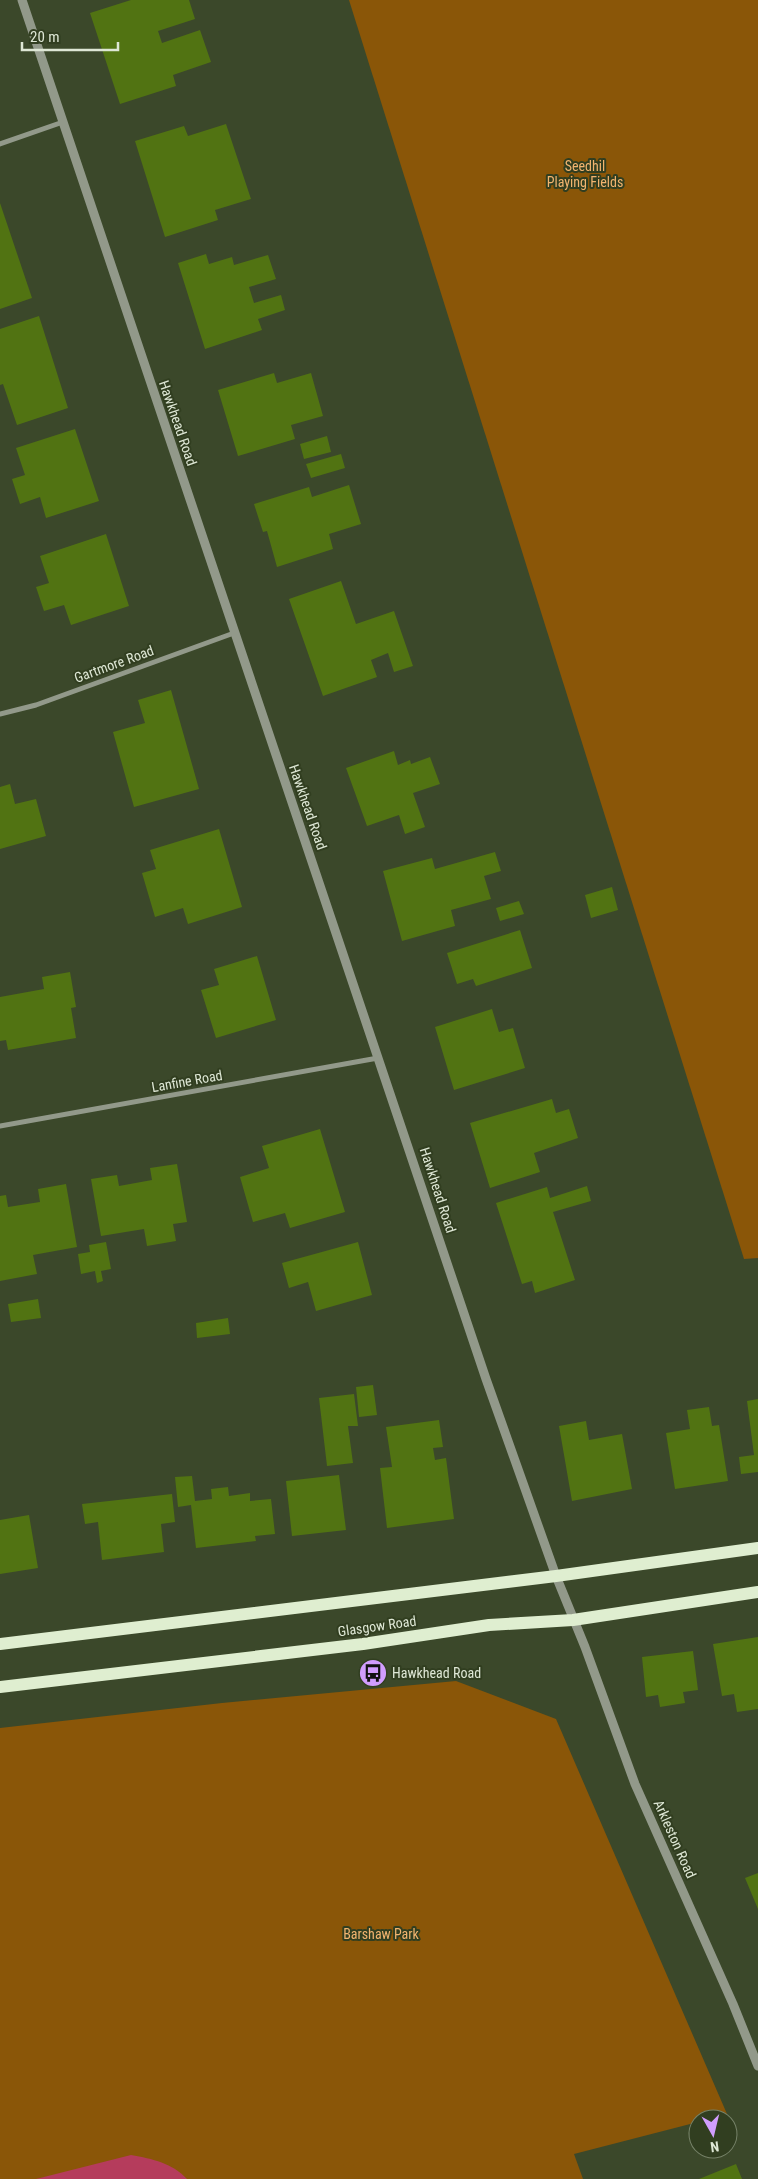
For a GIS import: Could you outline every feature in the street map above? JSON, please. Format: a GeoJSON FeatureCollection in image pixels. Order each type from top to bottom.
{"type":"FeatureCollection","features":[{"type":"Feature","properties":{"kind":"main road","name":"Glasgow Road"},"geometry":{"type":"LineString","coordinates":[[0,1644],[556,1576],[758,1548]]}},
{"type":"Feature","properties":{"kind":"main road","name":"Glasgow Road"},"geometry":{"type":"LineString","coordinates":[[0,1687],[364,1644],[489,1625],[573,1620],[758,1592]]}},
{"type":"Feature","properties":{"kind":"street","name":"Hawkhead Road"},"geometry":{"type":"LineString","coordinates":[[22,0],[486,1379],[573,1620]]}},
{"type":"Feature","properties":{"kind":"street"},"geometry":{"type":"LineString","coordinates":[[0,144],[63,122]]}},
{"type":"Feature","properties":{"kind":"street","name":"Gartmore Road"},"geometry":{"type":"LineString","coordinates":[[0,714],[36,704],[234,633]]}},
{"type":"Feature","properties":{"kind":"street","name":"Lanfine Road"},"geometry":{"type":"LineString","coordinates":[[0,1126],[379,1058]]}},
{"type":"Feature","properties":{"kind":"street","name":"Arkleston Road"},"geometry":{"type":"LineString","coordinates":[[573,1620],[636,1784],[733,2004],[758,2066]]}},
{"type":"Feature","properties":{"kind":"green space","name":"Seedhil Playing Fields"},"geometry":{"type":"Polygon","coordinates":[[[349,0],[758,0],[758,1258],[744,1259],[349,0]]]}},
{"type":"Feature","properties":{"kind":"green space","name":"Barshaw Park"},"geometry":{"type":"Polygon","coordinates":[[[456,1681],[556,1719],[725,2109],[688,2109],[688,2125],[574,2154],[583,2179],[0,2179],[0,1728],[222,1703],[456,1681]]]}},
{"type":"Feature","properties":{"kind":"shaded area"},"geometry":{"type":"Polygon","coordinates":[[[131,2155],[168,2165],[187,2179],[36,2179],[131,2155]]]}},
{"type":"Feature","properties":{"kind":"building"},"geometry":{"type":"Polygon","coordinates":[[[131,0],[189,0],[195,19],[158,31],[162,43],[200,30],[211,62],[173,75],[176,86],[120,104],[90,13],[131,0]]]}},
{"type":"Feature","properties":{"kind":"building"},"geometry":{"type":"Polygon","coordinates":[[[226,124],[251,199],[215,210],[218,220],[165,237],[135,141],[184,126],[188,136],[226,124]]]}},
{"type":"Feature","properties":{"kind":"building"},"geometry":{"type":"Polygon","coordinates":[[[0,203],[32,298],[0,309],[0,203]]]}},
{"type":"Feature","properties":{"kind":"building"},"geometry":{"type":"Polygon","coordinates":[[[206,254],[209,264],[232,257],[234,265],[268,255],[276,279],[249,287],[254,303],[281,295],[285,310],[258,319],[262,330],[205,349],[178,263],[206,254]]]}},
{"type":"Feature","properties":{"kind":"building"},"geometry":{"type":"Polygon","coordinates":[[[39,316],[68,408],[17,425],[3,384],[0,385],[0,329],[39,316]]]}},
{"type":"Feature","properties":{"kind":"building"},"geometry":{"type":"Polygon","coordinates":[[[274,373],[277,383],[311,373],[323,416],[291,425],[295,439],[238,456],[218,390],[274,373]]]}},
{"type":"Feature","properties":{"kind":"building"},"geometry":{"type":"Polygon","coordinates":[[[75,429],[99,501],[46,518],[40,497],[20,504],[12,479],[25,475],[16,448],[75,429]]]}},
{"type":"Feature","properties":{"kind":"building"},"geometry":{"type":"Polygon","coordinates":[[[327,436],[331,452],[304,459],[300,444],[327,436]]]}},
{"type":"Feature","properties":{"kind":"building"},"geometry":{"type":"Polygon","coordinates":[[[341,454],[345,468],[311,478],[306,464],[341,454]]]}},
{"type":"Feature","properties":{"kind":"building"},"geometry":{"type":"Polygon","coordinates":[[[349,485],[361,524],[329,534],[333,549],[277,567],[267,531],[263,532],[254,504],[309,487],[312,497],[349,485]]]}},
{"type":"Feature","properties":{"kind":"building"},"geometry":{"type":"Polygon","coordinates":[[[106,534],[129,606],[71,625],[64,605],[44,611],[36,587],[49,583],[40,556],[106,534]]]}},
{"type":"Feature","properties":{"kind":"building"},"geometry":{"type":"Polygon","coordinates":[[[341,581],[356,624],[394,611],[413,666],[394,672],[388,653],[371,660],[377,677],[323,696],[289,599],[341,581]]]}},
{"type":"Feature","properties":{"kind":"building"},"geometry":{"type":"Polygon","coordinates":[[[171,690],[199,789],[134,807],[113,732],[145,723],[138,700],[171,690]]]}},
{"type":"Feature","properties":{"kind":"building"},"geometry":{"type":"Polygon","coordinates":[[[394,751],[398,765],[410,760],[411,764],[430,757],[440,784],[413,793],[425,827],[405,834],[399,815],[367,826],[346,768],[394,751]]]}},
{"type":"Feature","properties":{"kind":"building"},"geometry":{"type":"Polygon","coordinates":[[[10,784],[15,804],[36,799],[46,836],[0,849],[0,787],[10,784]]]}},
{"type":"Feature","properties":{"kind":"building"},"geometry":{"type":"Polygon","coordinates":[[[219,829],[242,907],[188,924],[183,908],[155,917],[142,873],[156,869],[150,850],[219,829]]]}},
{"type":"Feature","properties":{"kind":"building"},"geometry":{"type":"Polygon","coordinates":[[[495,852],[501,871],[484,876],[491,899],[451,910],[455,926],[402,941],[383,871],[432,858],[435,869],[495,852]]]}},
{"type":"Feature","properties":{"kind":"building"},"geometry":{"type":"Polygon","coordinates":[[[612,887],[618,910],[591,918],[585,895],[612,887]]]}},
{"type":"Feature","properties":{"kind":"building"},"geometry":{"type":"Polygon","coordinates":[[[519,901],[524,914],[500,921],[496,908],[519,901]]]}},
{"type":"Feature","properties":{"kind":"building"},"geometry":{"type":"Polygon","coordinates":[[[520,930],[532,968],[476,986],[473,979],[457,984],[447,953],[520,930]]]}},
{"type":"Feature","properties":{"kind":"building"},"geometry":{"type":"Polygon","coordinates":[[[257,956],[276,1020],[216,1038],[201,990],[219,985],[214,969],[257,956]]]}},
{"type":"Feature","properties":{"kind":"building"},"geometry":{"type":"Polygon","coordinates":[[[70,972],[76,1007],[71,1008],[76,1038],[8,1050],[6,1040],[0,1041],[0,997],[44,989],[42,977],[70,972]]]}},
{"type":"Feature","properties":{"kind":"building"},"geometry":{"type":"Polygon","coordinates":[[[492,1009],[499,1032],[513,1028],[525,1068],[454,1090],[435,1027],[492,1009]]]}},
{"type":"Feature","properties":{"kind":"building"},"geometry":{"type":"Polygon","coordinates":[[[552,1099],[556,1113],[569,1109],[578,1138],[534,1153],[540,1172],[490,1188],[470,1123],[552,1099]]]}},
{"type":"Feature","properties":{"kind":"building"},"geometry":{"type":"Polygon","coordinates":[[[320,1129],[345,1212],[290,1228],[285,1213],[253,1222],[240,1177],[269,1168],[262,1146],[320,1129]]]}},
{"type":"Feature","properties":{"kind":"building"},"geometry":{"type":"Polygon","coordinates":[[[177,1164],[187,1222],[173,1224],[176,1241],[147,1246],[144,1229],[101,1236],[91,1179],[117,1175],[119,1186],[152,1180],[150,1168],[177,1164]]]}},
{"type":"Feature","properties":{"kind":"building"},"geometry":{"type":"Polygon","coordinates":[[[66,1184],[77,1247],[33,1255],[37,1274],[0,1281],[0,1196],[6,1195],[8,1207],[40,1202],[38,1189],[66,1184]]]}},
{"type":"Feature","properties":{"kind":"building"},"geometry":{"type":"Polygon","coordinates":[[[587,1186],[591,1201],[553,1212],[575,1280],[535,1293],[532,1281],[522,1284],[496,1203],[547,1187],[550,1198],[587,1186]]]}},
{"type":"Feature","properties":{"kind":"building"},"geometry":{"type":"Polygon","coordinates":[[[106,1242],[111,1269],[101,1271],[103,1281],[97,1283],[95,1271],[81,1274],[78,1254],[90,1252],[89,1245],[106,1242]]]}},
{"type":"Feature","properties":{"kind":"building"},"geometry":{"type":"Polygon","coordinates":[[[358,1242],[372,1295],[316,1311],[308,1282],[289,1288],[282,1263],[358,1242]]]}},
{"type":"Feature","properties":{"kind":"building"},"geometry":{"type":"Polygon","coordinates":[[[38,1299],[41,1318],[11,1322],[8,1304],[38,1299]]]}},
{"type":"Feature","properties":{"kind":"building"},"geometry":{"type":"Polygon","coordinates":[[[228,1318],[230,1334],[197,1338],[196,1323],[228,1318]]]}},
{"type":"Feature","properties":{"kind":"building"},"geometry":{"type":"Polygon","coordinates":[[[373,1385],[377,1415],[359,1417],[356,1387],[373,1385]]]}},
{"type":"Feature","properties":{"kind":"building"},"geometry":{"type":"Polygon","coordinates":[[[354,1394],[358,1426],[348,1426],[353,1463],[327,1466],[319,1398],[354,1394]]]}},
{"type":"Feature","properties":{"kind":"building"},"geometry":{"type":"Polygon","coordinates":[[[758,1399],[758,1472],[741,1474],[739,1457],[754,1455],[747,1401],[758,1399]]]}},
{"type":"Feature","properties":{"kind":"building"},"geometry":{"type":"Polygon","coordinates":[[[709,1407],[712,1426],[719,1425],[728,1481],[675,1489],[666,1433],[690,1429],[687,1410],[709,1407]]]}},
{"type":"Feature","properties":{"kind":"building"},"geometry":{"type":"Polygon","coordinates":[[[439,1420],[443,1447],[433,1448],[435,1460],[446,1458],[454,1519],[387,1528],[380,1468],[392,1467],[386,1427],[439,1420]]]}},
{"type":"Feature","properties":{"kind":"building"},"geometry":{"type":"Polygon","coordinates":[[[586,1421],[589,1440],[622,1434],[632,1489],[572,1501],[559,1426],[586,1421]]]}},
{"type":"Feature","properties":{"kind":"building"},"geometry":{"type":"Polygon","coordinates":[[[339,1475],[346,1530],[292,1536],[286,1481],[339,1475]]]}},
{"type":"Feature","properties":{"kind":"building"},"geometry":{"type":"Polygon","coordinates":[[[192,1476],[195,1501],[212,1499],[211,1489],[228,1487],[229,1496],[250,1493],[250,1501],[271,1499],[275,1534],[255,1536],[256,1541],[196,1548],[191,1505],[178,1507],[175,1477],[192,1476]]]}},
{"type":"Feature","properties":{"kind":"building"},"geometry":{"type":"Polygon","coordinates":[[[172,1494],[175,1522],[161,1524],[164,1552],[102,1560],[98,1522],[85,1524],[82,1504],[172,1494]]]}},
{"type":"Feature","properties":{"kind":"building"},"geometry":{"type":"Polygon","coordinates":[[[29,1515],[38,1568],[0,1574],[0,1520],[29,1515]]]}},
{"type":"Feature","properties":{"kind":"building"},"geometry":{"type":"Polygon","coordinates":[[[758,1637],[758,1709],[737,1712],[734,1694],[722,1696],[713,1644],[758,1637]]]}},
{"type":"Feature","properties":{"kind":"building"},"geometry":{"type":"Polygon","coordinates":[[[693,1651],[698,1690],[683,1692],[685,1703],[660,1707],[658,1695],[646,1697],[642,1657],[693,1651]]]}},
{"type":"Feature","properties":{"kind":"building"},"geometry":{"type":"Polygon","coordinates":[[[758,1873],[758,1909],[745,1878],[758,1873]]]}},
{"type":"Feature","properties":{"kind":"building"},"geometry":{"type":"Polygon","coordinates":[[[736,2164],[742,2179],[699,2179],[736,2164]]]}},
{"type":"Feature","properties":{"kind":"place","name":"Hawkhead Road"},"geometry":{"type":"Point","coordinates":[373,1673]}}]}
